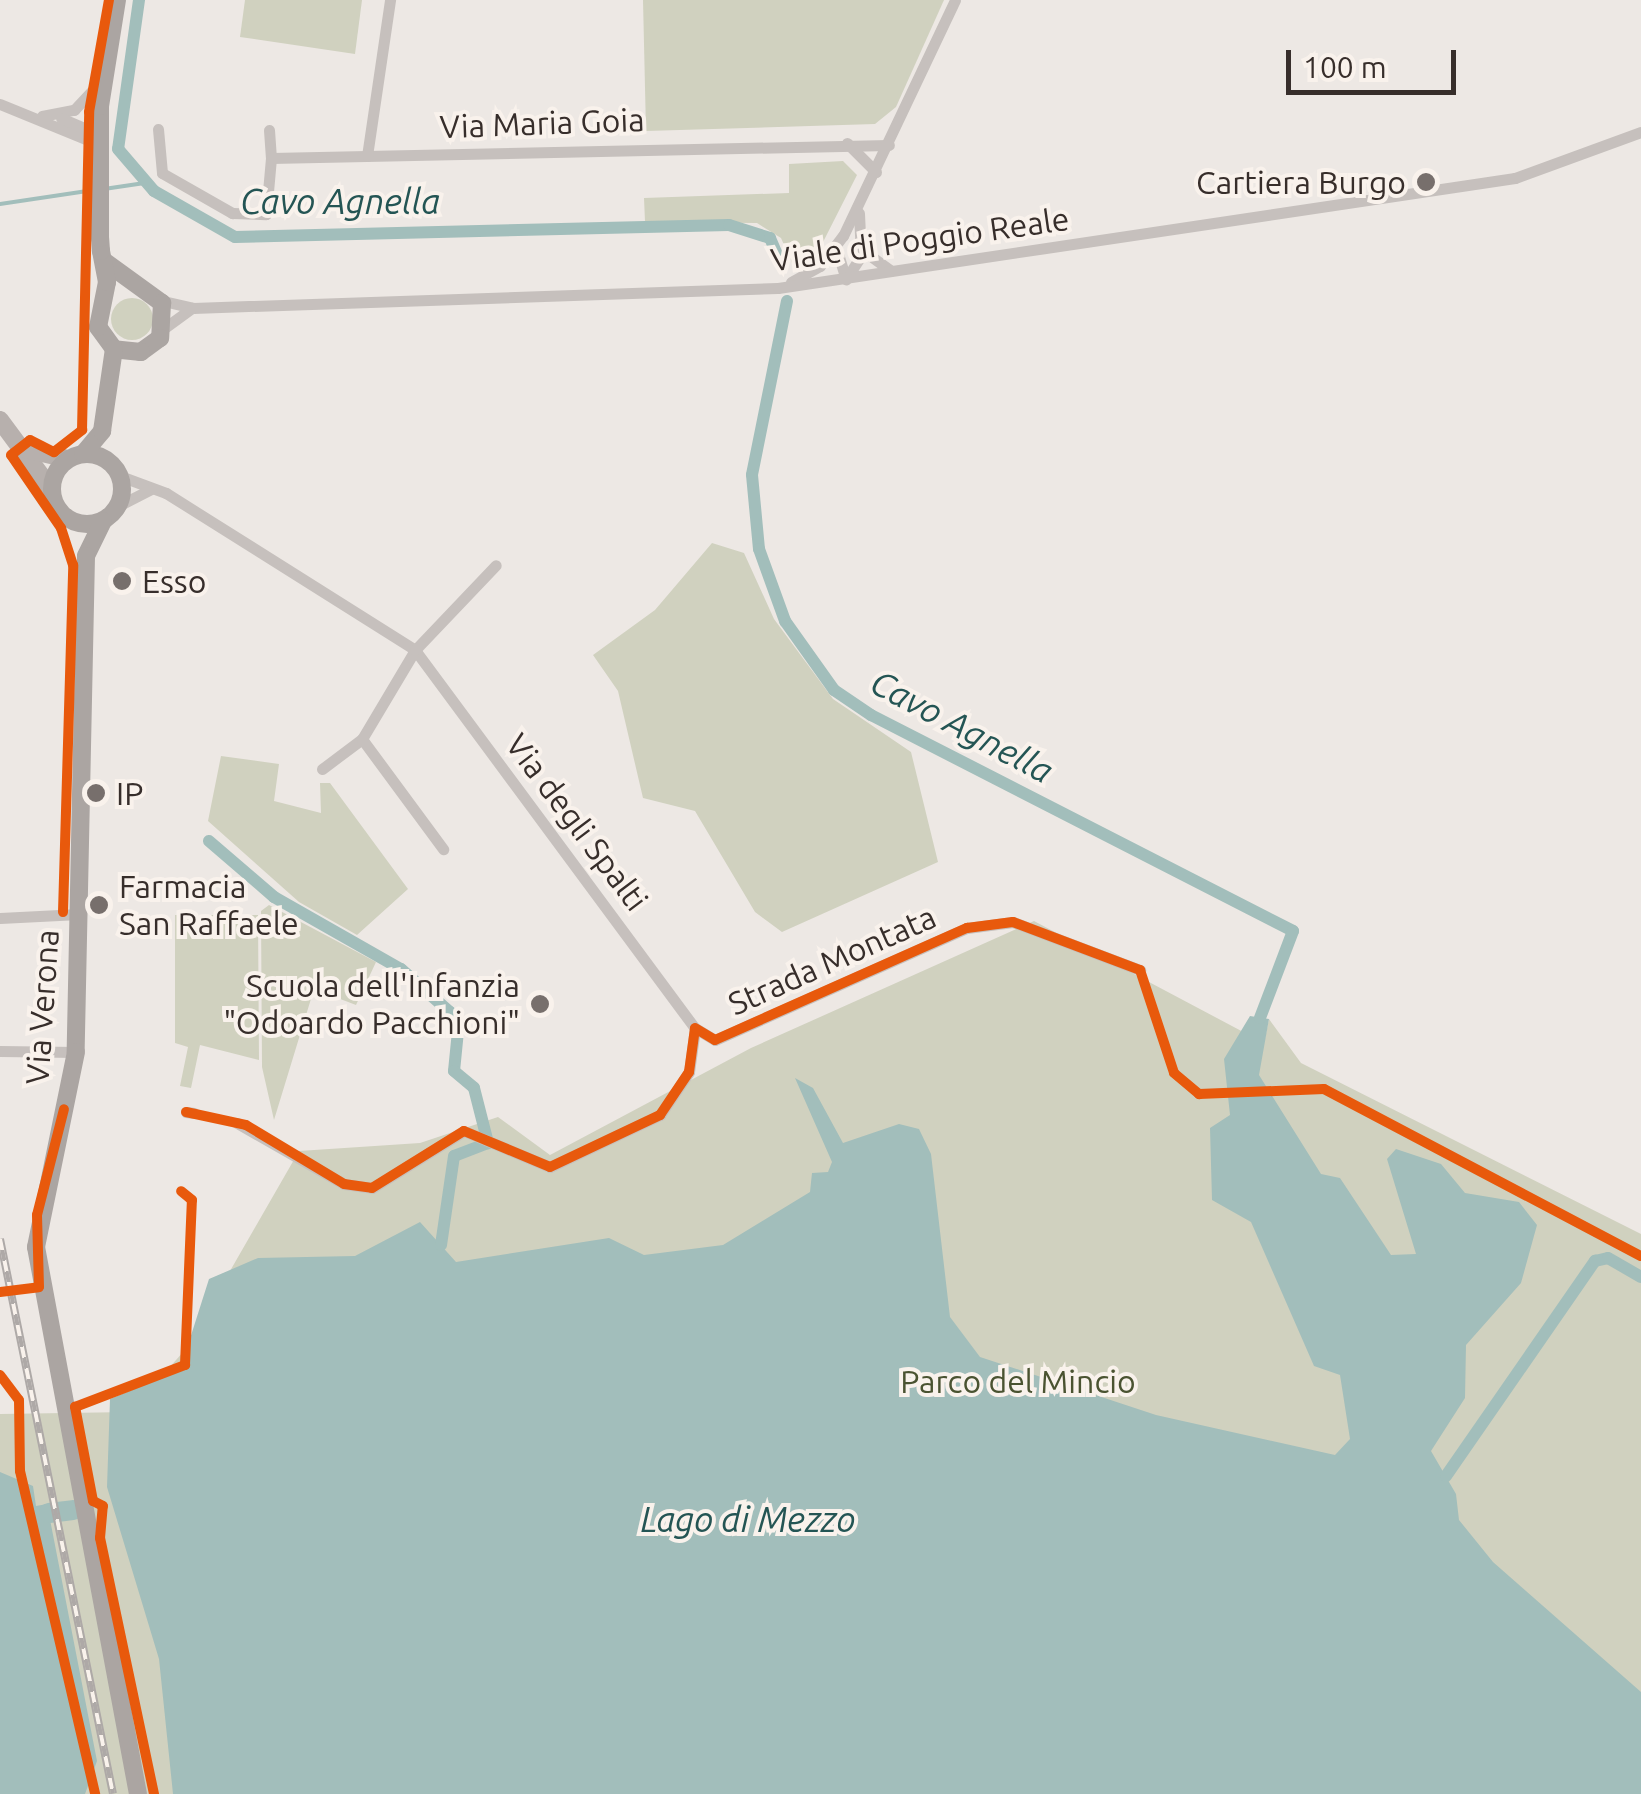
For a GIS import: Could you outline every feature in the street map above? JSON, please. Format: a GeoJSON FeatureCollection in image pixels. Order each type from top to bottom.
{"type":"FeatureCollection","features":[{"type":"Feature","properties":{"kind":"main road"},"geometry":{"type":"LineString","coordinates":[[0,420],[68,519],[103,520],[118,506],[120,476],[106,460],[102,432],[115,378],[114,348],[98,327],[106,297],[98,139],[116,0]]}},
{"type":"Feature","properties":{"kind":"main road"},"geometry":{"type":"LineString","coordinates":[[104,261],[159,300],[163,329],[134,353],[115,378]]}},
{"type":"Feature","properties":{"kind":"main road"},"geometry":{"type":"LineString","coordinates":[[106,297],[132,284]]}},
{"type":"Feature","properties":{"kind":"main road"},"geometry":{"type":"LineString","coordinates":[[114,348],[134,353]]}},
{"type":"Feature","properties":{"kind":"main road"},"geometry":{"type":"LineString","coordinates":[[51,489],[102,432]]}},
{"type":"Feature","properties":{"kind":"main road"},"geometry":{"type":"LineString","coordinates":[[20,448],[106,460]]}},
{"type":"Feature","properties":{"kind":"main road","name":"Via Verona"},"geometry":{"type":"LineString","coordinates":[[68,519],[86,556]]}},
{"type":"Feature","properties":{"kind":"main road","name":"Via Verona"},"geometry":{"type":"LineString","coordinates":[[103,520],[86,556],[76,1052],[37,1215],[50,1338],[66,1434],[138,1794]]}},
{"type":"Feature","properties":{"kind":"street"},"geometry":{"type":"LineString","coordinates":[[367,156],[390,0]]}},
{"type":"Feature","properties":{"kind":"street"},"geometry":{"type":"LineString","coordinates":[[778,288],[836,247],[860,207],[955,0]]}},
{"type":"Feature","properties":{"kind":"street"},"geometry":{"type":"LineString","coordinates":[[44,116],[84,104],[104,75]]}},
{"type":"Feature","properties":{"kind":"street"},"geometry":{"type":"LineString","coordinates":[[0,104],[44,116],[98,139]]}},
{"type":"Feature","properties":{"kind":"street"},"geometry":{"type":"LineString","coordinates":[[158,129],[162,173],[232,212],[266,214],[269,130]]}},
{"type":"Feature","properties":{"kind":"street","name":"Viale di Poggio Reale"},"geometry":{"type":"LineString","coordinates":[[159,300],[193,308],[778,288],[1515,178],[1641,132]]}},
{"type":"Feature","properties":{"kind":"street"},"geometry":{"type":"LineString","coordinates":[[843,142],[876,172]]}},
{"type":"Feature","properties":{"kind":"street","name":"Via Maria Goia"},"geometry":{"type":"LineString","coordinates":[[270,158],[843,142],[889,145]]}},
{"type":"Feature","properties":{"kind":"street"},"geometry":{"type":"LineString","coordinates":[[846,279],[861,249],[860,207]]}},
{"type":"Feature","properties":{"kind":"street"},"geometry":{"type":"LineString","coordinates":[[836,247],[846,279]]}},
{"type":"Feature","properties":{"kind":"street"},"geometry":{"type":"LineString","coordinates":[[861,249],[895,273]]}},
{"type":"Feature","properties":{"kind":"street"},"geometry":{"type":"LineString","coordinates":[[163,329],[193,308]]}},
{"type":"Feature","properties":{"kind":"street","name":"Via degli Spalti"},"geometry":{"type":"LineString","coordinates":[[120,476],[151,489],[414,650],[695,1028]]}},
{"type":"Feature","properties":{"kind":"street"},"geometry":{"type":"LineString","coordinates":[[118,506],[151,489]]}},
{"type":"Feature","properties":{"kind":"street"},"geometry":{"type":"LineString","coordinates":[[322,769],[362,739],[414,650],[496,565]]}},
{"type":"Feature","properties":{"kind":"street"},"geometry":{"type":"LineString","coordinates":[[362,739],[444,849]]}},
{"type":"Feature","properties":{"kind":"street"},"geometry":{"type":"LineString","coordinates":[[0,918],[79,914]]}},
{"type":"Feature","properties":{"kind":"street","name":"Strada Montata"},"geometry":{"type":"LineString","coordinates":[[237,1122],[344,1184],[372,1188],[464,1131],[487,1137],[550,1167],[660,1114],[689,1072],[695,1028],[715,1040],[994,921],[1140,970]]}},
{"type":"Feature","properties":{"kind":"street"},"geometry":{"type":"LineString","coordinates":[[0,1051],[76,1052]]}},
{"type":"Feature","properties":{"kind":"green space"},"geometry":{"type":"Polygon","coordinates":[[[245,0],[362,0],[355,54],[240,37],[245,0]]]}},
{"type":"Feature","properties":{"kind":"green space"},"geometry":{"type":"Polygon","coordinates":[[[643,0],[944,0],[896,107],[875,124],[646,131],[643,0]]]}},
{"type":"Feature","properties":{"kind":"green space"},"geometry":{"type":"Polygon","coordinates":[[[843,161],[857,175],[820,248],[802,262],[792,263],[781,238],[757,223],[645,222],[644,198],[789,193],[789,164],[843,161]]]}},
{"type":"Feature","properties":{"kind":"green space"},"geometry":{"type":"Polygon","coordinates":[[[132,298],[147,304],[153,319],[147,334],[132,340],[117,334],[111,319],[117,304],[132,298]]]}},
{"type":"Feature","properties":{"kind":"green space"},"geometry":{"type":"Polygon","coordinates":[[[712,543],[744,553],[774,619],[833,699],[911,752],[938,862],[782,932],[755,912],[695,811],[643,798],[618,691],[593,655],[655,610],[712,543]]]}},
{"type":"Feature","properties":{"kind":"green space"},"geometry":{"type":"Polygon","coordinates":[[[221,756],[279,764],[274,801],[321,813],[320,783],[330,783],[408,889],[357,935],[299,902],[208,821],[221,756]]]}},
{"type":"Feature","properties":{"kind":"green space"},"geometry":{"type":"Polygon","coordinates":[[[269,905],[376,962],[356,1005],[314,989],[274,1120],[262,1067],[261,911],[269,905]]]}},
{"type":"Feature","properties":{"kind":"green space"},"geometry":{"type":"Polygon","coordinates":[[[175,915],[258,915],[259,1060],[200,1045],[191,1088],[180,1086],[188,1047],[175,1043],[175,915]]]}},
{"type":"Feature","properties":{"kind":"green space","name":"Lago di Mezzo"},"geometry":{"type":"Polygon","coordinates":[[[1034,921],[1264,1043],[1269,1019],[1301,1063],[1641,1234],[1641,1794],[0,1794],[0,1414],[130,1412],[184,1351],[299,1151],[420,1143],[498,1117],[550,1155],[751,1048],[1034,921]]]}},
{"type":"Feature","properties":{"kind":"water","name":"Lago di Mezzo"},"geometry":{"type":"Polygon","coordinates":[[[1250,1016],[1269,1019],[1259,1075],[1321,1174],[1340,1178],[1391,1255],[1416,1254],[1387,1159],[1396,1149],[1441,1164],[1465,1193],[1519,1202],[1537,1225],[1521,1283],[1466,1345],[1465,1398],[1431,1451],[1456,1494],[1459,1520],[1493,1562],[1641,1692],[1641,1794],[173,1794],[159,1659],[107,1487],[110,1399],[180,1370],[209,1279],[258,1258],[355,1256],[420,1222],[456,1262],[609,1238],[644,1255],[723,1245],[810,1192],[812,1173],[828,1172],[832,1162],[795,1078],[813,1088],[843,1143],[899,1124],[919,1129],[931,1154],[950,1317],[980,1357],[1156,1415],[1335,1455],[1350,1439],[1340,1375],[1314,1366],[1251,1222],[1212,1200],[1210,1128],[1230,1115],[1224,1059],[1250,1016]]]}},
{"type":"Feature","properties":{"kind":"water"},"geometry":{"type":"Polygon","coordinates":[[[0,1472],[33,1486],[36,1506],[47,1504],[97,1761],[85,1794],[0,1794],[0,1472]]]}},
{"type":"Feature","properties":{"kind":"waterway","name":"Cavo Agnella"},"geometry":{"type":"LineString","coordinates":[[139,0],[118,149],[154,191],[235,237],[729,225],[770,238],[781,264]]}},
{"type":"Feature","properties":{"kind":"waterway"},"geometry":{"type":"LineString","coordinates":[[104,189],[145,183]]}},
{"type":"Feature","properties":{"kind":"waterway"},"geometry":{"type":"LineString","coordinates":[[0,204],[94,190]]}},
{"type":"Feature","properties":{"kind":"waterway","name":"Cavo Agnella"},"geometry":{"type":"LineString","coordinates":[[787,301],[752,475],[759,549],[785,621],[834,690],[871,715],[1293,931],[1260,1018]]}},
{"type":"Feature","properties":{"kind":"waterway"},"geometry":{"type":"LineString","coordinates":[[209,841],[274,897],[401,969],[450,1012],[458,1031],[454,1071],[474,1088],[488,1143],[454,1156],[441,1245]]}},
{"type":"Feature","properties":{"kind":"waterway"},"geometry":{"type":"LineString","coordinates":[[1446,1476],[1595,1261],[1608,1258],[1641,1277]]}},
{"type":"Feature","properties":{"kind":"waterway"},"geometry":{"type":"LineString","coordinates":[[49,1513],[73,1510]]}},
{"type":"Feature","properties":{"kind":"railway"},"geometry":{"type":"LineString","coordinates":[[0,1239],[113,1794]]}},
{"type":"Feature","properties":{"kind":"cycle path"},"geometry":{"type":"LineString","coordinates":[[63,912],[73,565],[61,528],[11,455],[30,440],[54,452],[82,430],[89,112],[109,0]]}},
{"type":"Feature","properties":{"kind":"cycle path"},"geometry":{"type":"LineString","coordinates":[[186,1112],[246,1125],[344,1184],[372,1188],[464,1131],[550,1167],[660,1115],[689,1072],[695,1028],[715,1040],[967,928],[1013,922],[1140,970],[1174,1073],[1199,1094],[1324,1089],[1641,1256]]}},
{"type":"Feature","properties":{"kind":"cycle path"},"geometry":{"type":"LineString","coordinates":[[0,1292],[39,1287],[37,1215],[64,1109]]}},
{"type":"Feature","properties":{"kind":"cycle path"},"geometry":{"type":"LineString","coordinates":[[154,1794],[100,1538],[103,1506],[93,1501],[75,1407],[185,1365],[192,1200],[181,1191]]}},
{"type":"Feature","properties":{"kind":"cycle path"},"geometry":{"type":"LineString","coordinates":[[0,1375],[19,1400],[20,1471],[95,1794]]}},
{"type":"Feature","properties":{"kind":"place","name":"Cartiera Burgo"},"geometry":{"type":"Point","coordinates":[1426,182]}},
{"type":"Feature","properties":{"kind":"place","name":"Esso"},"geometry":{"type":"Point","coordinates":[122,581]}},
{"type":"Feature","properties":{"kind":"place","name":"IP"},"geometry":{"type":"Point","coordinates":[96,793]}},
{"type":"Feature","properties":{"kind":"place","name":"Farmacia San Raffaele"},"geometry":{"type":"Point","coordinates":[99,905]}},
{"type":"Feature","properties":{"kind":"place","name":"Scuola dell'Infanzia \"Odoardo Pacchioni\""},"geometry":{"type":"Point","coordinates":[540,1004]}},
{"type":"Feature","properties":{"kind":"park label","name":"Parco del Mincio"},"geometry":{"type":"Point","coordinates":[1018,1381]}}]}
